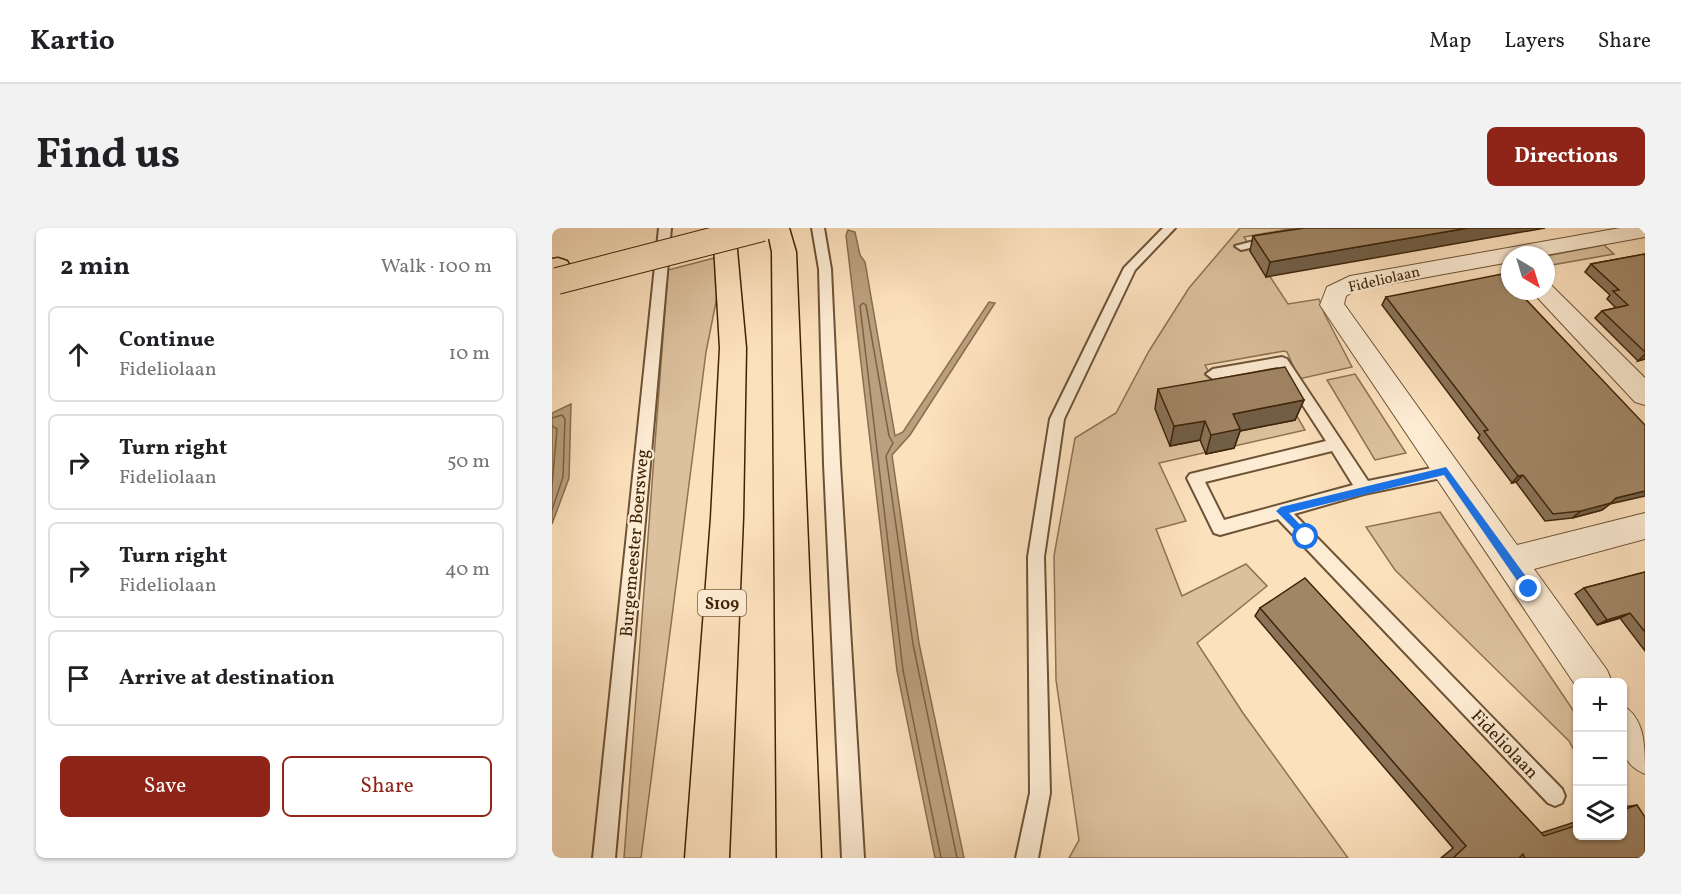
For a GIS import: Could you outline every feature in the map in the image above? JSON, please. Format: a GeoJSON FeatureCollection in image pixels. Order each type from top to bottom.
{"type":"FeatureCollection","features":[{"type":"Feature","properties":{"kind":"main road"},"geometry":{"type":"LineString","coordinates":[[555,274],[702,228]]}},
{"type":"Feature","properties":{"kind":"main road","name":"S109"},"geometry":{"type":"LineString","coordinates":[[707,858],[727,518],[733,348],[724,228]]}},
{"type":"Feature","properties":{"kind":"main road"},"geometry":{"type":"LineString","coordinates":[[555,274],[762,228]]}},
{"type":"Feature","properties":{"kind":"main road"},"geometry":{"type":"LineString","coordinates":[[778,228],[784,252],[799,858]]}},
{"type":"Feature","properties":{"kind":"street","name":"Fideliolaan"},"geometry":{"type":"LineString","coordinates":[[1555,247],[1645,230]]}},
{"type":"Feature","properties":{"kind":"street","name":"Fideliolaan"},"geometry":{"type":"LineString","coordinates":[[1501,256],[1350,284],[1335,292],[1332,305],[1336,314],[1591,678]]}},
{"type":"Feature","properties":{"kind":"street"},"geometry":{"type":"LineString","coordinates":[[1553,300],[1645,395]]}},
{"type":"Feature","properties":{"kind":"street"},"geometry":{"type":"LineString","coordinates":[[1510,561],[1645,526]]}},
{"type":"Feature","properties":{"kind":"street"},"geometry":{"type":"LineString","coordinates":[[1627,729],[1645,755]]}},
{"type":"Feature","properties":{"kind":"lane","name":"Burgemeester Boersweg"},"geometry":{"type":"LineString","coordinates":[[604,858],[665,228]]}},
{"type":"Feature","properties":{"kind":"lane"},"geometry":{"type":"LineString","coordinates":[[818,228],[826,297],[832,465],[853,858]]}},
{"type":"Feature","properties":{"kind":"lane"},"geometry":{"type":"LineString","coordinates":[[1027,858],[1040,793],[1036,557],[1057,420],[1130,268],[1169,228]]}},
{"type":"Feature","properties":{"kind":"lane"},"geometry":{"type":"LineString","coordinates":[[1241,246],[1288,238]]}},
{"type":"Feature","properties":{"kind":"lane"},"geometry":{"type":"LineString","coordinates":[[1213,374],[1282,362],[1364,489]]}},
{"type":"Feature","properties":{"kind":"lane"},"geometry":{"type":"LineString","coordinates":[[1335,445],[1195,478],[1220,528],[1364,489],[1446,471]]}},
{"type":"Feature","properties":{"kind":"lane","name":"Fideliolaan"},"geometry":{"type":"LineString","coordinates":[[1281,511],[1555,796]]}},
{"type":"Feature","properties":{"kind":"shaded area"},"geometry":{"type":"Polygon","coordinates":[[[1240,228],[1295,228],[1244,237],[1288,304],[1319,299],[1352,367],[1299,379],[1287,352],[1284,351],[1205,365],[1215,383],[1272,373],[1305,430],[1159,463],[1186,521],[1156,529],[1182,596],[1246,564],[1267,586],[1197,643],[1243,713],[1348,858],[1069,858],[1079,840],[1056,680],[1054,556],[1075,438],[1116,413],[1149,351],[1189,288],[1240,228]]]}},
{"type":"Feature","properties":{"kind":"shaded area"},"geometry":{"type":"Polygon","coordinates":[[[1604,245],[1614,254],[1555,264],[1555,254],[1604,245]]]}},
{"type":"Feature","properties":{"kind":"shaded area"},"geometry":{"type":"Polygon","coordinates":[[[718,257],[718,292],[706,352],[641,858],[624,858],[668,270],[718,257]]]}},
{"type":"Feature","properties":{"kind":"shaded area"},"geometry":{"type":"Polygon","coordinates":[[[1355,374],[1406,453],[1375,460],[1327,380],[1355,374]]]}},
{"type":"Feature","properties":{"kind":"shaded area"},"geometry":{"type":"Polygon","coordinates":[[[1440,512],[1573,710],[1573,748],[1569,741],[1395,570],[1366,527],[1440,512]]]}},
{"type":"Feature","properties":{"kind":"water"},"geometry":{"type":"Polygon","coordinates":[[[848,230],[855,232],[860,255],[865,262],[895,436],[903,432],[989,302],[995,303],[910,435],[892,455],[919,643],[964,858],[935,858],[897,671],[846,235],[848,230]]]}},
{"type":"Feature","properties":{"kind":"water"},"geometry":{"type":"Polygon","coordinates":[[[571,404],[569,478],[552,524],[552,413],[571,404]]]}},
{"type":"Feature","properties":{"kind":"building"},"geometry":{"type":"Polygon","coordinates":[[[1304,228],[1468,228],[1270,262],[1253,236],[1304,228]]]}},
{"type":"Feature","properties":{"kind":"building"},"geometry":{"type":"Polygon","coordinates":[[[1645,254],[1645,352],[1602,311],[1628,305],[1613,291],[1619,290],[1591,264],[1645,254]]]}},
{"type":"Feature","properties":{"kind":"building"},"geometry":{"type":"Polygon","coordinates":[[[1501,274],[1501,300],[1527,300],[1645,425],[1645,491],[1616,498],[1611,503],[1581,511],[1553,514],[1523,475],[1518,476],[1484,431],[1488,430],[1386,297],[1501,274]]]}},
{"type":"Feature","properties":{"kind":"building"},"geometry":{"type":"Polygon","coordinates":[[[1285,367],[1304,400],[1233,414],[1240,429],[1211,435],[1205,421],[1174,426],[1158,389],[1285,367]]]}},
{"type":"Feature","properties":{"kind":"building"},"geometry":{"type":"Polygon","coordinates":[[[1645,572],[1645,632],[1630,613],[1607,620],[1584,588],[1645,572]]]}},
{"type":"Feature","properties":{"kind":"building"},"geometry":{"type":"Polygon","coordinates":[[[1305,578],[1544,836],[1573,827],[1573,840],[1627,840],[1627,809],[1637,805],[1645,817],[1645,858],[1525,858],[1523,854],[1519,858],[1453,858],[1466,846],[1260,608],[1305,578]]]}},
{"type":"Feature","properties":{"kind":"route"},"geometry":{"type":"LineString","coordinates":[[1306,537],[1281,511],[1364,489],[1446,471],[1529,589]]}}]}
